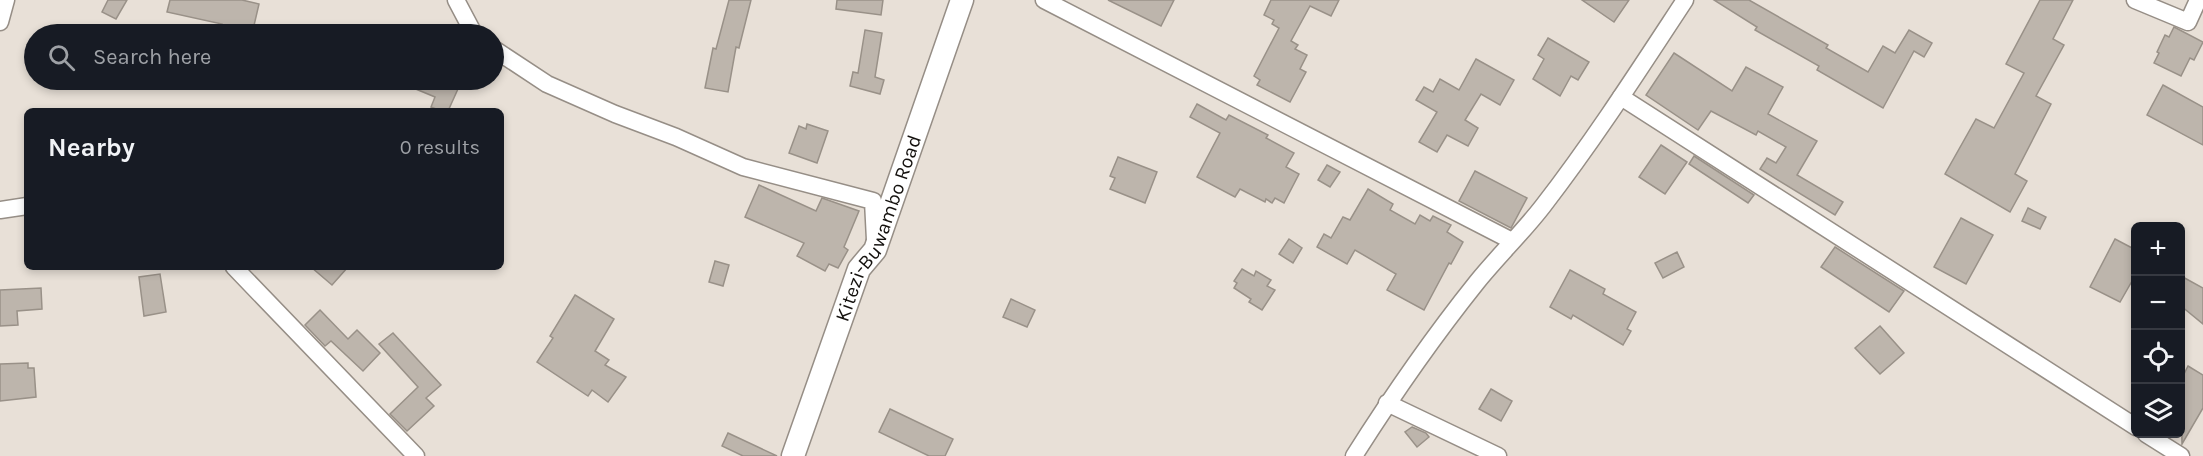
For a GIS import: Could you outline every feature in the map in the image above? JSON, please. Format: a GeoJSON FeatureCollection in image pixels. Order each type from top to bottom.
{"type":"FeatureCollection","features":[{"type":"Feature","properties":{"kind":"street"},"geometry":{"type":"LineString","coordinates":[[0,22],[6,0]]}},
{"type":"Feature","properties":{"kind":"street"},"geometry":{"type":"LineString","coordinates":[[456,0],[469,24]]}},
{"type":"Feature","properties":{"kind":"street","name":"Kitezi-Buwambo Road"},"geometry":{"type":"LineString","coordinates":[[793,456],[859,269],[875,250],[963,0]]}},
{"type":"Feature","properties":{"kind":"street"},"geometry":{"type":"LineString","coordinates":[[1044,0],[1512,241]]}},
{"type":"Feature","properties":{"kind":"street"},"geometry":{"type":"LineString","coordinates":[[1354,456],[1388,403],[1478,281],[1542,207],[1622,97],[1685,0]]}},
{"type":"Feature","properties":{"kind":"street"},"geometry":{"type":"LineString","coordinates":[[2135,0],[2188,22],[2198,0]]}},
{"type":"Feature","properties":{"kind":"street"},"geometry":{"type":"LineString","coordinates":[[504,56],[547,84],[743,167],[873,201],[875,250]]}},
{"type":"Feature","properties":{"kind":"street"},"geometry":{"type":"LineString","coordinates":[[1622,97],[2131,424]]}},
{"type":"Feature","properties":{"kind":"street"},"geometry":{"type":"LineString","coordinates":[[0,210],[24,206]]}},
{"type":"Feature","properties":{"kind":"street"},"geometry":{"type":"LineString","coordinates":[[237,270],[416,456]]}},
{"type":"Feature","properties":{"kind":"street"},"geometry":{"type":"LineString","coordinates":[[1388,403],[1498,456]]}},
{"type":"Feature","properties":{"kind":"street"},"geometry":{"type":"LineString","coordinates":[[2152,438],[2181,456]]}},
{"type":"Feature","properties":{"kind":"building"},"geometry":{"type":"Polygon","coordinates":[[[108,0],[127,0],[116,19],[102,12],[108,0]]]}},
{"type":"Feature","properties":{"kind":"building"},"geometry":{"type":"Polygon","coordinates":[[[170,0],[242,0],[259,4],[254,24],[222,24],[167,12],[170,0]]]}},
{"type":"Feature","properties":{"kind":"building"},"geometry":{"type":"Polygon","coordinates":[[[729,0],[751,0],[739,48],[736,47],[728,92],[705,88],[713,48],[716,49],[729,0]]]}},
{"type":"Feature","properties":{"kind":"building"},"geometry":{"type":"Polygon","coordinates":[[[837,0],[883,0],[881,15],[836,9],[837,0]]]}},
{"type":"Feature","properties":{"kind":"building"},"geometry":{"type":"Polygon","coordinates":[[[1108,0],[1174,0],[1161,26],[1108,0]]]}},
{"type":"Feature","properties":{"kind":"building"},"geometry":{"type":"Polygon","coordinates":[[[1271,0],[1339,0],[1331,16],[1310,6],[1291,41],[1298,45],[1295,49],[1307,55],[1300,69],[1306,72],[1290,102],[1257,85],[1260,80],[1254,76],[1279,28],[1272,24],[1274,20],[1264,15],[1271,0]]]}},
{"type":"Feature","properties":{"kind":"building"},"geometry":{"type":"Polygon","coordinates":[[[1582,0],[1629,0],[1614,22],[1582,0]]]}},
{"type":"Feature","properties":{"kind":"building"},"geometry":{"type":"Polygon","coordinates":[[[1714,0],[1749,0],[1828,45],[1826,48],[1868,72],[1883,46],[1895,53],[1909,30],[1932,43],[1924,57],[1914,51],[1883,108],[1817,70],[1819,66],[1755,30],[1757,27],[1714,0]]]}},
{"type":"Feature","properties":{"kind":"building"},"geometry":{"type":"Polygon","coordinates":[[[2040,0],[2073,0],[2053,39],[2064,45],[2036,96],[2051,104],[2015,174],[2027,181],[2010,212],[1945,174],[1976,119],[1994,128],[2024,73],[2006,64],[2040,0]]]}},
{"type":"Feature","properties":{"kind":"building"},"geometry":{"type":"Polygon","coordinates":[[[2174,27],[2203,42],[2194,60],[2190,58],[2181,76],[2154,63],[2165,35],[2169,37],[2174,27]]]}},
{"type":"Feature","properties":{"kind":"building"},"geometry":{"type":"Polygon","coordinates":[[[865,30],[882,33],[875,77],[884,80],[880,94],[850,86],[853,72],[858,73],[865,30]]]}},
{"type":"Feature","properties":{"kind":"building"},"geometry":{"type":"Polygon","coordinates":[[[1548,38],[1589,62],[1578,80],[1571,76],[1560,96],[1533,79],[1544,59],[1538,55],[1548,38]]]}},
{"type":"Feature","properties":{"kind":"building"},"geometry":{"type":"Polygon","coordinates":[[[1674,53],[1732,91],[1746,67],[1783,87],[1768,114],[1817,141],[1797,175],[1843,202],[1835,215],[1760,169],[1767,158],[1776,163],[1786,147],[1758,131],[1756,135],[1711,111],[1698,130],[1646,95],[1674,53]]]}},
{"type":"Feature","properties":{"kind":"building"},"geometry":{"type":"Polygon","coordinates":[[[1476,59],[1514,80],[1500,105],[1481,94],[1465,120],[1478,128],[1468,146],[1447,135],[1437,152],[1419,142],[1437,112],[1416,100],[1424,87],[1433,92],[1440,79],[1459,90],[1476,59]]]}},
{"type":"Feature","properties":{"kind":"building"},"geometry":{"type":"Polygon","coordinates":[[[2163,85],[2203,107],[2203,145],[2147,115],[2163,85]]]}},
{"type":"Feature","properties":{"kind":"building"},"geometry":{"type":"Polygon","coordinates":[[[418,90],[457,90],[449,108],[431,107],[435,97],[418,90]]]}},
{"type":"Feature","properties":{"kind":"building"},"geometry":{"type":"Polygon","coordinates":[[[1197,104],[1226,120],[1229,115],[1268,135],[1266,138],[1294,153],[1286,167],[1299,174],[1284,203],[1275,198],[1272,203],[1266,199],[1265,202],[1240,189],[1235,197],[1197,177],[1220,133],[1190,117],[1197,104]]]}},
{"type":"Feature","properties":{"kind":"building"},"geometry":{"type":"Polygon","coordinates":[[[807,124],[828,131],[817,163],[789,153],[799,126],[806,129],[807,124]]]}},
{"type":"Feature","properties":{"kind":"building"},"geometry":{"type":"Polygon","coordinates":[[[1661,145],[1687,162],[1665,194],[1639,177],[1661,145]]]}},
{"type":"Feature","properties":{"kind":"building"},"geometry":{"type":"Polygon","coordinates":[[[1694,156],[1754,195],[1748,203],[1689,164],[1694,156]]]}},
{"type":"Feature","properties":{"kind":"building"},"geometry":{"type":"Polygon","coordinates":[[[1118,157],[1157,172],[1145,203],[1110,189],[1115,178],[1110,176],[1118,157]]]}},
{"type":"Feature","properties":{"kind":"building"},"geometry":{"type":"Polygon","coordinates":[[[1327,165],[1340,172],[1330,187],[1318,180],[1327,165]]]}},
{"type":"Feature","properties":{"kind":"building"},"geometry":{"type":"Polygon","coordinates":[[[1475,171],[1527,198],[1511,228],[1459,201],[1475,171]]]}},
{"type":"Feature","properties":{"kind":"building"},"geometry":{"type":"Polygon","coordinates":[[[759,185],[816,211],[822,198],[859,211],[844,247],[848,250],[838,268],[829,264],[825,271],[797,256],[804,243],[745,217],[759,185]]]}},
{"type":"Feature","properties":{"kind":"building"},"geometry":{"type":"Polygon","coordinates":[[[1368,189],[1393,204],[1390,210],[1415,224],[1420,215],[1430,221],[1433,216],[1451,225],[1447,232],[1463,242],[1424,310],[1387,290],[1396,274],[1355,250],[1347,264],[1317,247],[1324,234],[1331,238],[1343,217],[1350,220],[1368,189]]]}},
{"type":"Feature","properties":{"kind":"building"},"geometry":{"type":"Polygon","coordinates":[[[2028,208],[2046,217],[2040,229],[2022,221],[2028,208]]]}},
{"type":"Feature","properties":{"kind":"building"},"geometry":{"type":"Polygon","coordinates":[[[1961,218],[1993,235],[1966,284],[1934,267],[1961,218]]]}},
{"type":"Feature","properties":{"kind":"building"},"geometry":{"type":"Polygon","coordinates":[[[1289,239],[1302,248],[1293,263],[1279,254],[1289,239]]]}},
{"type":"Feature","properties":{"kind":"building"},"geometry":{"type":"Polygon","coordinates":[[[2115,239],[2131,247],[2131,283],[2120,302],[2090,287],[2115,239]]]}},
{"type":"Feature","properties":{"kind":"building"},"geometry":{"type":"Polygon","coordinates":[[[1835,247],[1904,291],[1889,312],[1821,267],[1835,247]]]}},
{"type":"Feature","properties":{"kind":"building"},"geometry":{"type":"Polygon","coordinates":[[[1677,252],[1684,267],[1663,278],[1655,263],[1677,252]]]}},
{"type":"Feature","properties":{"kind":"building"},"geometry":{"type":"Polygon","coordinates":[[[715,261],[729,265],[723,286],[709,282],[715,261]]]}},
{"type":"Feature","properties":{"kind":"building"},"geometry":{"type":"Polygon","coordinates":[[[1242,269],[1254,276],[1256,271],[1271,280],[1267,286],[1275,290],[1262,310],[1249,302],[1251,299],[1234,288],[1237,283],[1234,281],[1242,269]]]}},
{"type":"Feature","properties":{"kind":"building"},"geometry":{"type":"Polygon","coordinates":[[[314,270],[345,270],[332,285],[314,270]]]}},
{"type":"Feature","properties":{"kind":"building"},"geometry":{"type":"Polygon","coordinates":[[[1570,270],[1605,289],[1603,294],[1636,312],[1627,329],[1631,331],[1623,345],[1573,315],[1571,319],[1550,307],[1570,270]]]}},
{"type":"Feature","properties":{"kind":"building"},"geometry":{"type":"Polygon","coordinates":[[[160,274],[166,312],[144,316],[139,277],[160,274]]]}},
{"type":"Feature","properties":{"kind":"building"},"geometry":{"type":"Polygon","coordinates":[[[2185,278],[2203,288],[2203,324],[2185,309],[2185,278]]]}},
{"type":"Feature","properties":{"kind":"building"},"geometry":{"type":"Polygon","coordinates":[[[41,288],[42,309],[17,311],[18,325],[0,326],[0,290],[41,288]]]}},
{"type":"Feature","properties":{"kind":"building"},"geometry":{"type":"Polygon","coordinates":[[[575,295],[614,319],[595,351],[609,360],[605,365],[626,377],[608,402],[592,390],[588,396],[537,362],[553,338],[550,336],[575,295]]]}},
{"type":"Feature","properties":{"kind":"building"},"geometry":{"type":"Polygon","coordinates":[[[1011,299],[1035,310],[1027,327],[1003,317],[1011,299]]]}},
{"type":"Feature","properties":{"kind":"building"},"geometry":{"type":"Polygon","coordinates":[[[320,310],[348,339],[357,330],[380,353],[363,371],[331,341],[325,346],[305,325],[320,310]]]}},
{"type":"Feature","properties":{"kind":"building"},"geometry":{"type":"Polygon","coordinates":[[[1880,326],[1904,353],[1880,374],[1855,348],[1880,326]]]}},
{"type":"Feature","properties":{"kind":"building"},"geometry":{"type":"Polygon","coordinates":[[[393,333],[441,385],[426,398],[434,406],[407,431],[390,414],[418,387],[379,344],[393,333]]]}},
{"type":"Feature","properties":{"kind":"building"},"geometry":{"type":"Polygon","coordinates":[[[28,363],[28,368],[34,368],[36,397],[0,401],[0,364],[28,363]]]}},
{"type":"Feature","properties":{"kind":"building"},"geometry":{"type":"Polygon","coordinates":[[[2188,366],[2203,375],[2203,408],[2182,444],[2182,438],[2185,438],[2185,372],[2188,366]]]}},
{"type":"Feature","properties":{"kind":"building"},"geometry":{"type":"Polygon","coordinates":[[[1491,389],[1512,401],[1501,421],[1479,409],[1491,389]]]}},
{"type":"Feature","properties":{"kind":"building"},"geometry":{"type":"Polygon","coordinates":[[[890,409],[953,439],[945,456],[929,456],[879,432],[890,409]]]}},
{"type":"Feature","properties":{"kind":"building"},"geometry":{"type":"Polygon","coordinates":[[[1412,427],[1426,433],[1429,437],[1417,447],[1405,432],[1412,427]]]}},
{"type":"Feature","properties":{"kind":"building"},"geometry":{"type":"Polygon","coordinates":[[[728,433],[777,456],[743,456],[722,446],[728,433]]]}}]}
